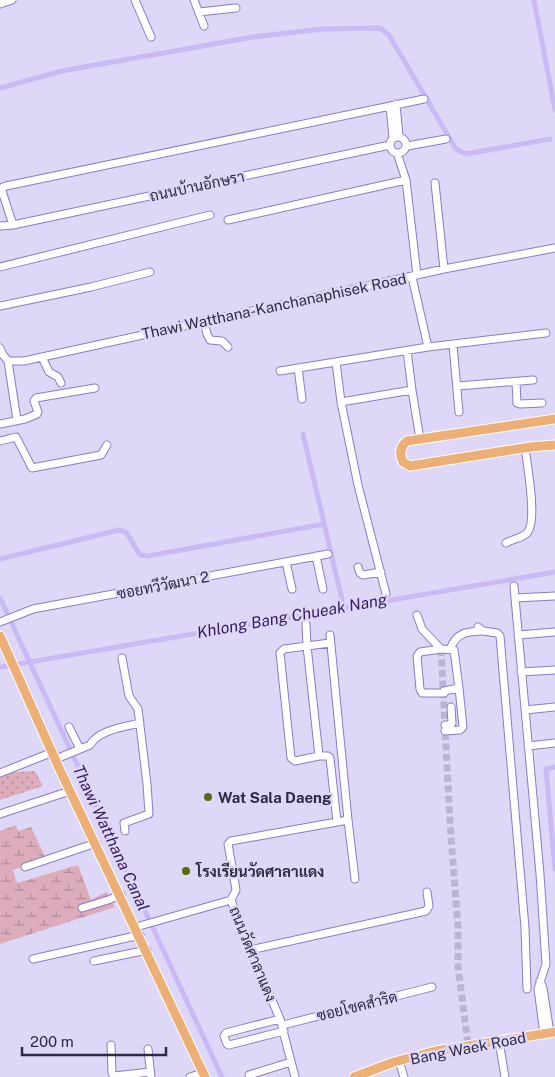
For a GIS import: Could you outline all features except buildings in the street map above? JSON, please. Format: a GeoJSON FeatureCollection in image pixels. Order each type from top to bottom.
{"type":"FeatureCollection","features":[{"type":"Feature","properties":{"kind":"main road"},"geometry":{"type":"LineString","coordinates":[[555,419],[406,441],[402,446],[400,454],[403,462],[410,466],[555,445]]}},
{"type":"Feature","properties":{"kind":"main road"},"geometry":{"type":"LineString","coordinates":[[1,642],[57,756],[70,791],[121,895],[140,929],[146,950],[204,1075]]}},
{"type":"Feature","properties":{"kind":"main road","name":"Bang Waek Road"},"geometry":{"type":"LineString","coordinates":[[354,1077],[436,1050],[550,1033]]}},
{"type":"Feature","properties":{"kind":"street"},"geometry":{"type":"LineString","coordinates":[[0,4],[12,0]]}},
{"type":"Feature","properties":{"kind":"street"},"geometry":{"type":"LineString","coordinates":[[135,0],[151,37]]}},
{"type":"Feature","properties":{"kind":"street"},"geometry":{"type":"LineString","coordinates":[[194,0],[204,26]]}},
{"type":"Feature","properties":{"kind":"street"},"geometry":{"type":"LineString","coordinates":[[200,12],[236,8]]}},
{"type":"Feature","properties":{"kind":"street"},"geometry":{"type":"LineString","coordinates":[[13,225],[2,190],[6,186],[424,99]]}},
{"type":"Feature","properties":{"kind":"street"},"geometry":{"type":"LineString","coordinates":[[393,105],[394,140],[392,150],[397,153],[406,180],[415,276],[428,347]]}},
{"type":"Feature","properties":{"kind":"street"},"geometry":{"type":"LineString","coordinates":[[394,140],[404,138],[407,146]]}},
{"type":"Feature","properties":{"kind":"street"},"geometry":{"type":"LineString","coordinates":[[397,153],[404,151],[407,146],[446,139]]}},
{"type":"Feature","properties":{"kind":"street","name":"ถนนบ้านอักษรา"},"geometry":{"type":"LineString","coordinates":[[1,228],[394,140]]}},
{"type":"Feature","properties":{"kind":"street"},"geometry":{"type":"LineString","coordinates":[[228,220],[406,180]]}},
{"type":"Feature","properties":{"kind":"street"},"geometry":{"type":"LineString","coordinates":[[435,183],[444,269]]}},
{"type":"Feature","properties":{"kind":"street"},"geometry":{"type":"LineString","coordinates":[[0,267],[210,215]]}},
{"type":"Feature","properties":{"kind":"street","name":"Thawi Watthana-Kanchanaphisek Road"},"geometry":{"type":"LineString","coordinates":[[8,361],[42,357],[444,269],[555,248]]}},
{"type":"Feature","properties":{"kind":"street"},"geometry":{"type":"LineString","coordinates":[[0,306],[91,287],[150,272]]}},
{"type":"Feature","properties":{"kind":"street"},"geometry":{"type":"LineString","coordinates":[[204,321],[210,340],[222,341],[228,347]]}},
{"type":"Feature","properties":{"kind":"street"},"geometry":{"type":"LineString","coordinates":[[280,371],[428,347],[546,334]]}},
{"type":"Feature","properties":{"kind":"street"},"geometry":{"type":"LineString","coordinates":[[453,345],[459,412]]}},
{"type":"Feature","properties":{"kind":"street"},"geometry":{"type":"LineString","coordinates":[[0,348],[8,361],[18,420]]}},
{"type":"Feature","properties":{"kind":"street"},"geometry":{"type":"LineString","coordinates":[[407,350],[420,439]]}},
{"type":"Feature","properties":{"kind":"street"},"geometry":{"type":"LineString","coordinates":[[42,357],[49,372],[60,379],[61,383]]}},
{"type":"Feature","properties":{"kind":"street"},"geometry":{"type":"LineString","coordinates":[[336,362],[341,402],[358,485],[386,594]]}},
{"type":"Feature","properties":{"kind":"street"},"geometry":{"type":"LineString","coordinates":[[298,368],[302,399]]}},
{"type":"Feature","properties":{"kind":"street"},"geometry":{"type":"LineString","coordinates":[[458,386],[533,380]]}},
{"type":"Feature","properties":{"kind":"street"},"geometry":{"type":"LineString","coordinates":[[516,382],[517,403],[542,402]]}},
{"type":"Feature","properties":{"kind":"street"},"geometry":{"type":"LineString","coordinates":[[0,424],[37,414],[34,401],[36,398],[95,388]]}},
{"type":"Feature","properties":{"kind":"street"},"geometry":{"type":"LineString","coordinates":[[341,402],[412,390]]}},
{"type":"Feature","properties":{"kind":"street"},"geometry":{"type":"LineString","coordinates":[[0,441],[16,437],[32,468],[101,455],[107,445]]}},
{"type":"Feature","properties":{"kind":"street"},"geometry":{"type":"LineString","coordinates":[[506,543],[526,535],[529,530],[533,510],[525,448]]}},
{"type":"Feature","properties":{"kind":"street","name":"ซอยทวีวัฒนา 2"},"geometry":{"type":"LineString","coordinates":[[1,621],[33,609],[328,554]]}},
{"type":"Feature","properties":{"kind":"street"},"geometry":{"type":"LineString","coordinates":[[316,556],[323,589]]}},
{"type":"Feature","properties":{"kind":"street"},"geometry":{"type":"LineString","coordinates":[[286,562],[292,589]]}},
{"type":"Feature","properties":{"kind":"street"},"geometry":{"type":"LineString","coordinates":[[358,567],[363,575],[381,572]]}},
{"type":"Feature","properties":{"kind":"street"},"geometry":{"type":"LineString","coordinates":[[514,586],[546,964],[538,989],[550,1033]]}},
{"type":"Feature","properties":{"kind":"street"},"geometry":{"type":"LineString","coordinates":[[515,598],[555,596]]}},
{"type":"Feature","properties":{"kind":"street"},"geometry":{"type":"LineString","coordinates":[[418,615],[422,628],[441,649]]}},
{"type":"Feature","properties":{"kind":"street"},"geometry":{"type":"LineString","coordinates":[[306,624],[319,756]]}},
{"type":"Feature","properties":{"kind":"street"},"geometry":{"type":"LineString","coordinates":[[450,649],[454,640],[464,632],[480,629],[497,633],[500,636],[524,928],[527,988]]}},
{"type":"Feature","properties":{"kind":"street"},"geometry":{"type":"LineString","coordinates":[[518,635],[555,632]]}},
{"type":"Feature","properties":{"kind":"street"},"geometry":{"type":"LineString","coordinates":[[348,820],[337,822],[330,758],[328,756],[319,756],[298,761],[292,760],[280,653],[284,649],[307,646],[330,639],[355,879]]}},
{"type":"Feature","properties":{"kind":"street"},"geometry":{"type":"LineString","coordinates":[[451,707],[452,723],[445,728],[460,730],[463,727],[459,688],[455,652],[450,649],[441,649],[420,652],[418,654],[417,660],[422,693],[444,692],[459,688]]}},
{"type":"Feature","properties":{"kind":"street"},"geometry":{"type":"LineString","coordinates":[[122,658],[129,696],[138,709],[149,814],[124,823],[125,831]]}},
{"type":"Feature","properties":{"kind":"street"},"geometry":{"type":"LineString","coordinates":[[522,672],[555,670]]}},
{"type":"Feature","properties":{"kind":"street"},"geometry":{"type":"LineString","coordinates":[[525,710],[555,706]]}},
{"type":"Feature","properties":{"kind":"street"},"geometry":{"type":"LineString","coordinates":[[0,773],[80,749],[90,745],[99,736],[140,723]]}},
{"type":"Feature","properties":{"kind":"street"},"geometry":{"type":"LineString","coordinates":[[70,727],[80,749]]}},
{"type":"Feature","properties":{"kind":"street"},"geometry":{"type":"LineString","coordinates":[[528,746],[555,743]]}},
{"type":"Feature","properties":{"kind":"street"},"geometry":{"type":"LineString","coordinates":[[331,773],[343,772]]}},
{"type":"Feature","properties":{"kind":"street"},"geometry":{"type":"LineString","coordinates":[[0,814],[70,791]]}},
{"type":"Feature","properties":{"kind":"street","name":"ถนนวัดศาลาแดง"},"geometry":{"type":"LineString","coordinates":[[295,1077],[282,1025],[242,931],[231,900],[236,890],[228,844],[231,841],[337,822]]}},
{"type":"Feature","properties":{"kind":"street"},"geometry":{"type":"LineString","coordinates":[[25,867],[96,843]]}},
{"type":"Feature","properties":{"kind":"street"},"geometry":{"type":"LineString","coordinates":[[250,950],[426,911],[429,906],[427,892]]}},
{"type":"Feature","properties":{"kind":"street"},"geometry":{"type":"LineString","coordinates":[[82,908],[121,895]]}},
{"type":"Feature","properties":{"kind":"street"},"geometry":{"type":"LineString","coordinates":[[33,959],[140,929],[159,919],[231,900]]}},
{"type":"Feature","properties":{"kind":"street"},"geometry":{"type":"LineString","coordinates":[[94,961],[146,950]]}},
{"type":"Feature","properties":{"kind":"street","name":"ซอยโชคสำริด"},"geometry":{"type":"LineString","coordinates":[[282,1025],[432,987]]}},
{"type":"Feature","properties":{"kind":"street"},"geometry":{"type":"LineString","coordinates":[[282,1025],[229,1045],[224,1036],[226,1033],[282,1025]]}},
{"type":"Feature","properties":{"kind":"street"},"geometry":{"type":"LineString","coordinates":[[499,1041],[505,1077]]}},
{"type":"Feature","properties":{"kind":"street"},"geometry":{"type":"LineString","coordinates":[[110,1045],[112,1073],[114,1076],[151,1075],[148,1048]]}},
{"type":"Feature","properties":{"kind":"street"},"geometry":{"type":"LineString","coordinates":[[399,1061],[404,1077]]}},
{"type":"Feature","properties":{"kind":"street"},"geometry":{"type":"LineString","coordinates":[[249,1076],[292,1062]]}},
{"type":"Feature","properties":{"kind":"street"},"geometry":{"type":"LineString","coordinates":[[190,1077],[204,1075]]}},
{"type":"Feature","properties":{"kind":"green space"},"geometry":{"type":"Polygon","coordinates":[[[35,771],[43,786],[0,800],[0,776],[16,772],[35,771]]]}},
{"type":"Feature","properties":{"kind":"green space"},"geometry":{"type":"Polygon","coordinates":[[[16,825],[18,831],[31,827],[45,857],[13,870],[17,883],[78,865],[91,900],[106,892],[115,907],[0,944],[0,831],[16,825]]]}},
{"type":"Feature","properties":{"kind":"waterway"},"geometry":{"type":"LineString","coordinates":[[534,0],[555,110]]}},
{"type":"Feature","properties":{"kind":"waterway"},"geometry":{"type":"LineString","coordinates":[[0,88],[62,71],[253,37],[323,29],[380,28],[389,35],[456,149],[466,154],[550,139]]}},
{"type":"Feature","properties":{"kind":"waterway"},"geometry":{"type":"LineString","coordinates":[[303,434],[344,608]]}},
{"type":"Feature","properties":{"kind":"waterway"},"geometry":{"type":"LineString","coordinates":[[0,559],[119,530],[126,532],[140,555],[148,556],[324,524]]}},
{"type":"Feature","properties":{"kind":"waterway","name":"Khlong Bang Chueak Nang"},"geometry":{"type":"LineString","coordinates":[[0,667],[555,572]]}},
{"type":"Feature","properties":{"kind":"waterway","name":"Thawi Watthana Canal"},"geometry":{"type":"LineString","coordinates":[[0,598],[222,1077]]}},
{"type":"Feature","properties":{"kind":"waterway"},"geometry":{"type":"LineString","coordinates":[[555,767],[546,769],[555,869]]}},
{"type":"Feature","properties":{"kind":"tunnel"},"geometry":{"type":"LineString","coordinates":[[441,649],[450,823],[458,927],[458,966],[468,1045]]}},
{"type":"Feature","properties":{"kind":"place","name":"Wat Sala Daeng"},"geometry":{"type":"Point","coordinates":[208,797]}},
{"type":"Feature","properties":{"kind":"place","name":"โรงเรียนวัดศาลาแดง"},"geometry":{"type":"Point","coordinates":[186,871]}}]}
